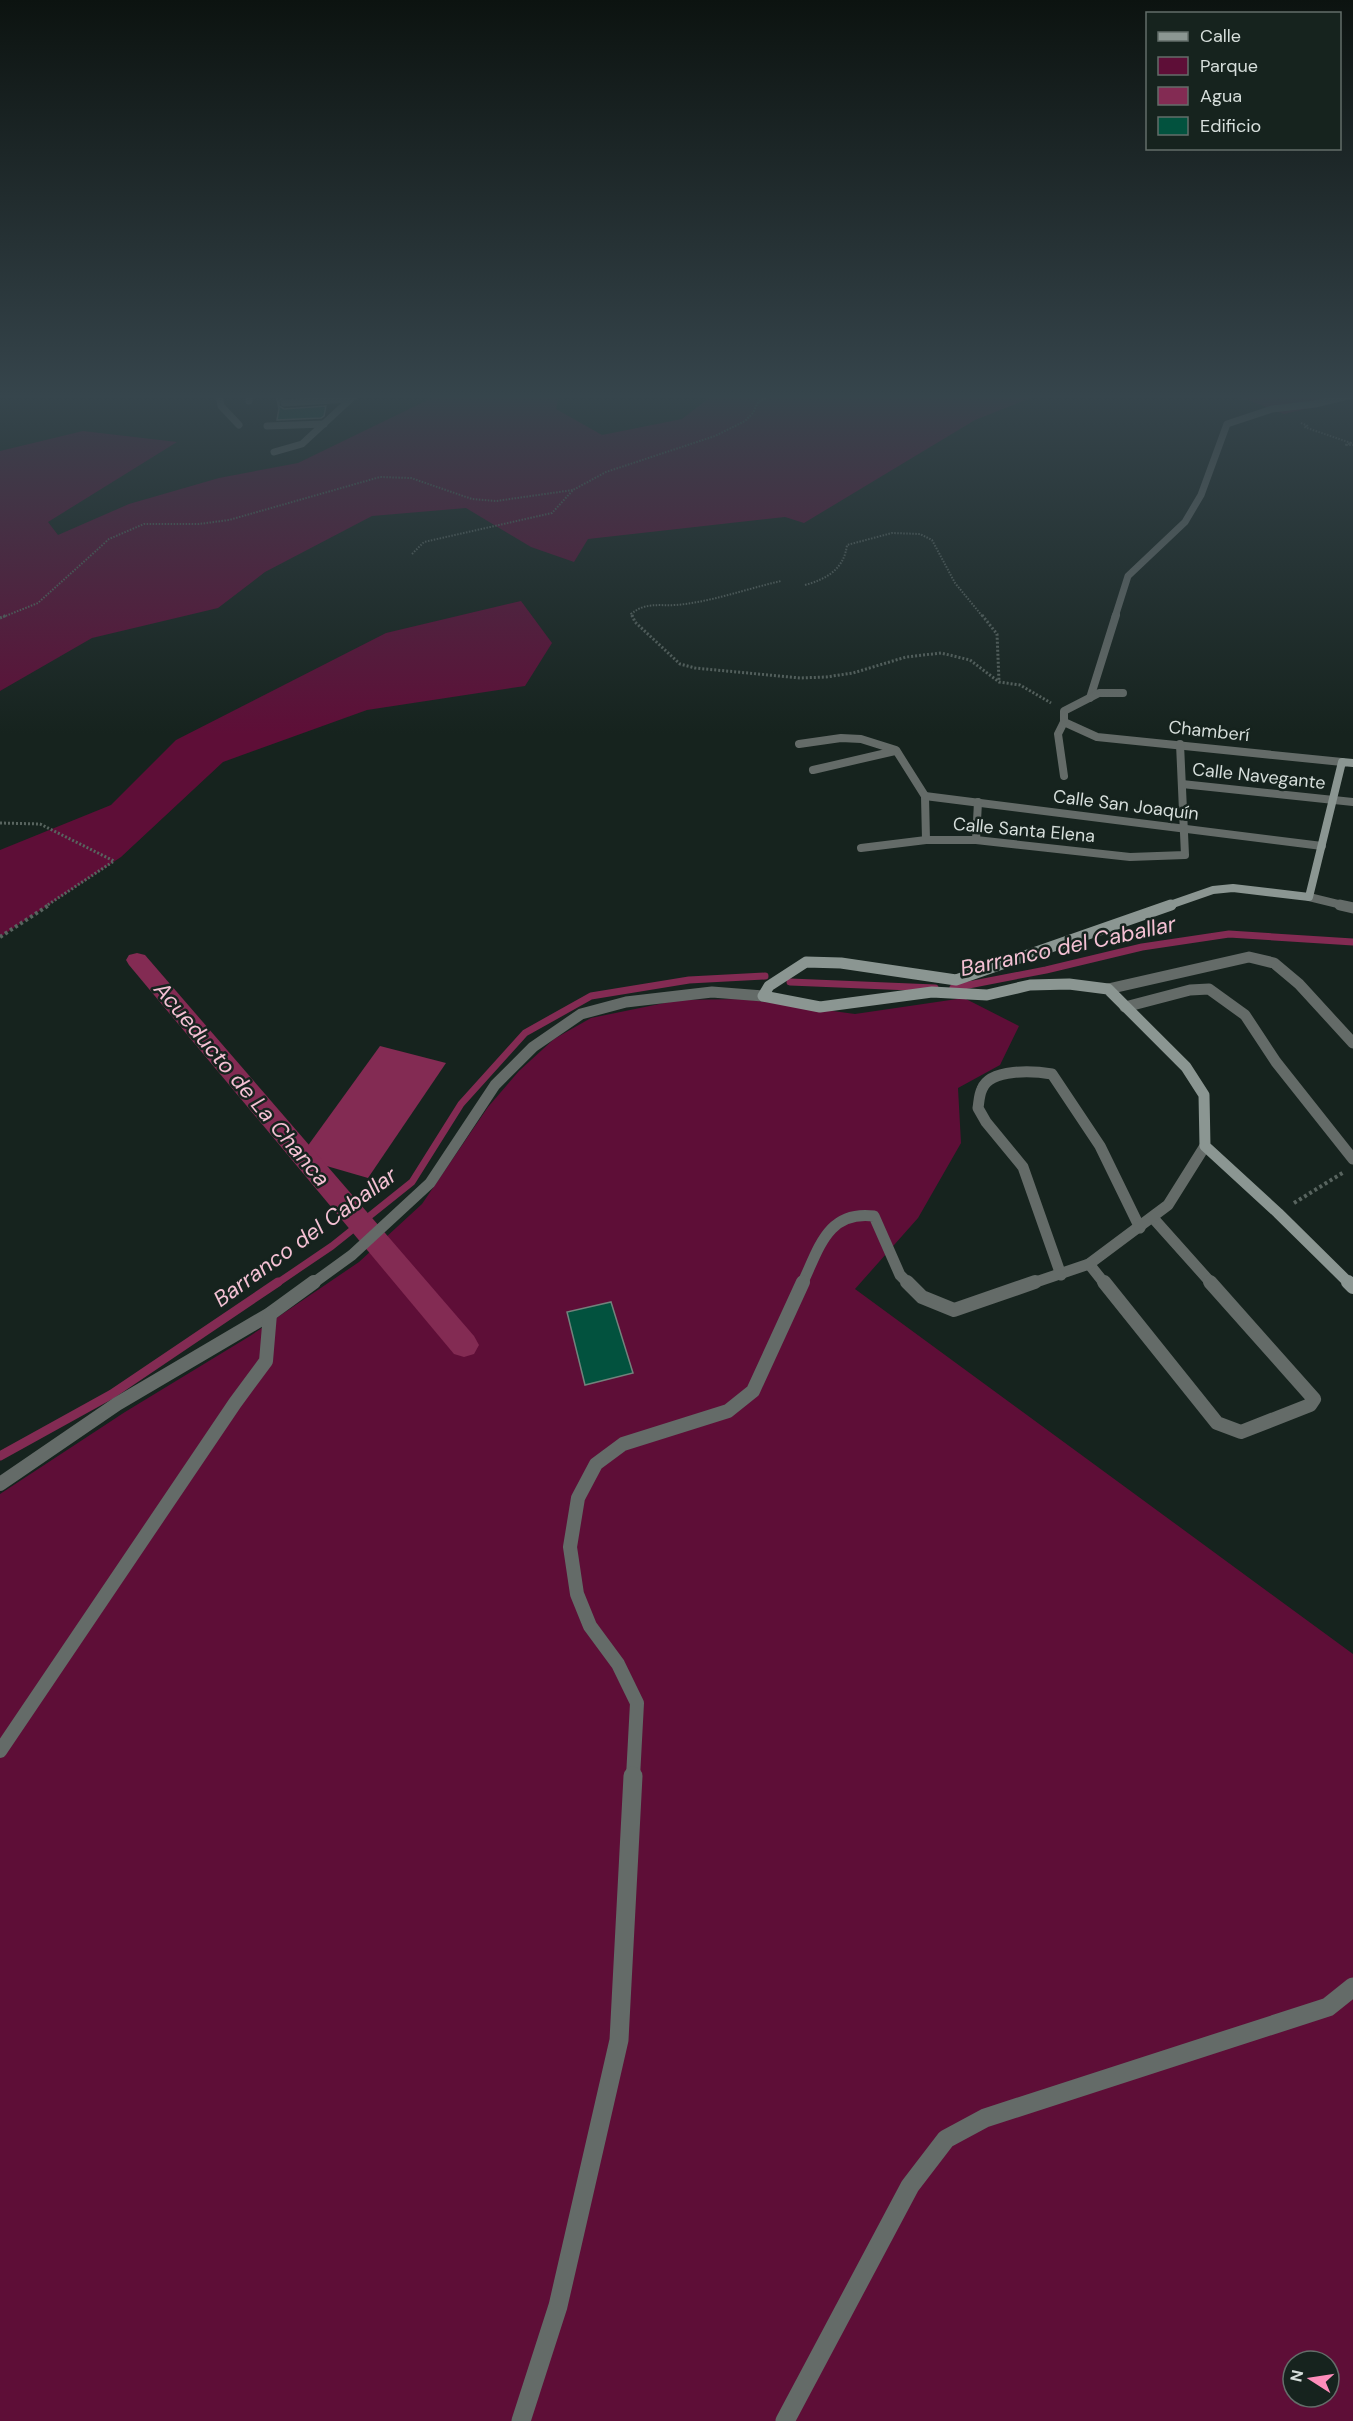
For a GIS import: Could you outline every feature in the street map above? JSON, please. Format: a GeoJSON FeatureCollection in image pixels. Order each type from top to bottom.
{"type":"FeatureCollection","features":[{"type":"Feature","properties":{"kind":"street"},"geometry":{"type":"LineString","coordinates":[[1090,698],[1128,576],[1185,522],[1193,508]]}},
{"type":"Feature","properties":{"kind":"street"},"geometry":{"type":"LineString","coordinates":[[1064,776],[1058,734],[1064,722],[1064,711],[1099,693],[1123,693]]}},
{"type":"Feature","properties":{"kind":"street","name":"Chamberí"},"geometry":{"type":"LineString","coordinates":[[1064,722],[1087,735],[1097,737],[1353,763]]}},
{"type":"Feature","properties":{"kind":"street"},"geometry":{"type":"LineString","coordinates":[[799,744],[841,738],[861,738],[896,750],[925,796],[926,840]]}},
{"type":"Feature","properties":{"kind":"street"},"geometry":{"type":"LineString","coordinates":[[1180,744],[1184,829]]}},
{"type":"Feature","properties":{"kind":"street"},"geometry":{"type":"LineString","coordinates":[[813,770],[896,750]]}},
{"type":"Feature","properties":{"kind":"street"},"geometry":{"type":"LineString","coordinates":[[1310,897],[1342,762]]}},
{"type":"Feature","properties":{"kind":"street","name":"Calle Navegante"},"geometry":{"type":"LineString","coordinates":[[1182,784],[1353,802]]}},
{"type":"Feature","properties":{"kind":"street","name":"Calle San Joaquín"},"geometry":{"type":"LineString","coordinates":[[925,796],[1322,846]]}},
{"type":"Feature","properties":{"kind":"street"},"geometry":{"type":"LineString","coordinates":[[976,840],[978,802]]}},
{"type":"Feature","properties":{"kind":"street","name":"Calle Santa Elena"},"geometry":{"type":"LineString","coordinates":[[861,848],[926,840],[976,840],[1130,857],[1185,855],[1184,829]]}},
{"type":"Feature","properties":{"kind":"street"},"geometry":{"type":"LineString","coordinates":[[766,991],[789,971],[806,962],[841,963],[956,980],[1213,890],[1233,888],[1310,897],[1353,908]]}},
{"type":"Feature","properties":{"kind":"street"},"geometry":{"type":"LineString","coordinates":[[0,1484],[117,1404],[270,1314],[352,1255],[430,1183],[495,1085],[533,1047],[581,1014],[626,1002],[712,992],[766,991],[820,1006],[932,992],[987,994],[1030,985],[1069,984],[1108,989],[1249,957],[1274,963],[1299,984],[1353,1043]]}},
{"type":"Feature","properties":{"kind":"street"},"geometry":{"type":"LineString","coordinates":[[520,2421],[558,2306],[619,2040],[637,1703],[618,1664],[590,1626],[577,1594],[570,1547],[578,1498],[596,1464],[623,1444],[728,1411],[753,1391],[826,1233],[843,1218],[859,1214],[874,1216],[900,1275],[922,1297],[954,1310],[1089,1264],[1168,1205],[1204,1146],[1204,1095],[1186,1067],[1108,989]]}},
{"type":"Feature","properties":{"kind":"street"},"geometry":{"type":"LineString","coordinates":[[1125,1007],[1190,990],[1209,989],[1245,1015],[1276,1062],[1353,1159]]}},
{"type":"Feature","properties":{"kind":"street"},"geometry":{"type":"LineString","coordinates":[[1061,1275],[1023,1167],[986,1122],[978,1108],[982,1088],[994,1077],[1027,1070],[1052,1074],[1064,1088],[1100,1146],[1140,1228]]}},
{"type":"Feature","properties":{"kind":"street"},"geometry":{"type":"LineString","coordinates":[[1204,1146],[1278,1213],[1353,1287]]}},
{"type":"Feature","properties":{"kind":"street"},"geometry":{"type":"LineString","coordinates":[[1089,1264],[1217,1423],[1241,1432],[1310,1405],[1314,1399],[1153,1218]]}},
{"type":"Feature","properties":{"kind":"street"},"geometry":{"type":"LineString","coordinates":[[0,1751],[235,1403],[266,1361],[270,1314]]}},
{"type":"Feature","properties":{"kind":"street"},"geometry":{"type":"LineString","coordinates":[[785,2421],[910,2186],[946,2139],[985,2118],[1328,2007],[1353,1987]]}},
{"type":"Feature","properties":{"kind":"path"},"geometry":{"type":"LineString","coordinates":[[0,618],[38,603],[109,539],[144,524],[200,524],[229,520],[271,508]]}},
{"type":"Feature","properties":{"kind":"path"},"geometry":{"type":"LineString","coordinates":[[412,554],[424,542],[552,513],[557,508]]}},
{"type":"Feature","properties":{"kind":"path"},"geometry":{"type":"LineString","coordinates":[[805,585],[831,575],[846,558],[848,545],[855,541],[906,532],[920,534],[932,540],[955,583],[997,634],[999,682]]}},
{"type":"Feature","properties":{"kind":"path"},"geometry":{"type":"LineString","coordinates":[[781,581],[675,605],[648,605],[637,608],[631,614],[634,622],[680,664],[695,668],[800,678],[826,678],[853,673],[906,657],[941,653],[970,660],[999,682],[1020,685],[1064,711]]}},
{"type":"Feature","properties":{"kind":"path"},"geometry":{"type":"LineString","coordinates":[[0,823],[40,824],[114,861],[0,937]]}},
{"type":"Feature","properties":{"kind":"path"},"geometry":{"type":"LineString","coordinates":[[1278,1213],[1353,1167]]}},
{"type":"Feature","properties":{"kind":"green space"},"geometry":{"type":"Polygon","coordinates":[[[0,508],[71,508],[48,522],[58,535],[120,508],[829,508],[804,523],[785,517],[588,539],[574,562],[531,547],[466,508],[372,516],[265,572],[218,608],[92,638],[0,691],[0,508]]]}},
{"type":"Feature","properties":{"kind":"green space"},"geometry":{"type":"Polygon","coordinates":[[[521,601],[552,643],[525,686],[367,710],[223,762],[121,857],[0,937],[0,850],[111,805],[176,740],[386,633],[521,601]]]}},
{"type":"Feature","properties":{"kind":"green space"},"geometry":{"type":"Polygon","coordinates":[[[964,998],[1019,1026],[1000,1065],[958,1088],[961,1143],[918,1218],[855,1289],[1353,1654],[1353,2421],[0,2421],[0,1494],[125,1412],[250,1336],[359,1262],[422,1204],[488,1107],[519,1071],[554,1039],[591,1018],[679,1000],[744,999],[855,1014],[964,998]]]}},
{"type":"Feature","properties":{"kind":"water"},"geometry":{"type":"Polygon","coordinates":[[[380,1046],[446,1063],[368,1178],[299,1158],[380,1046]]]}},
{"type":"Feature","properties":{"kind":"building"},"geometry":{"type":"Polygon","coordinates":[[[611,1302],[633,1373],[585,1385],[567,1312],[611,1302]]]}},
{"type":"Feature","properties":{"kind":"waterway","name":"Barranco del Caballar"},"geometry":{"type":"LineString","coordinates":[[953,988],[1046,970],[1142,947],[1229,934],[1353,942]]}},
{"type":"Feature","properties":{"kind":"waterway","name":"Acueducto de La Chanca"},"geometry":{"type":"LineString","coordinates":[[137,960],[464,1345]]}},
{"type":"Feature","properties":{"kind":"waterway","name":"Barranco del Caballar"},"geometry":{"type":"LineString","coordinates":[[276,1284],[332,1246],[412,1182],[461,1104],[525,1033],[591,996],[689,980],[765,976]]}},
{"type":"Feature","properties":{"kind":"waterway","name":"Barranco del Caballar"},"geometry":{"type":"LineString","coordinates":[[790,982],[935,988]]}},
{"type":"Feature","properties":{"kind":"waterway","name":"Barranco del Caballar"},"geometry":{"type":"LineString","coordinates":[[0,1456],[112,1394],[278,1282]]}}]}
